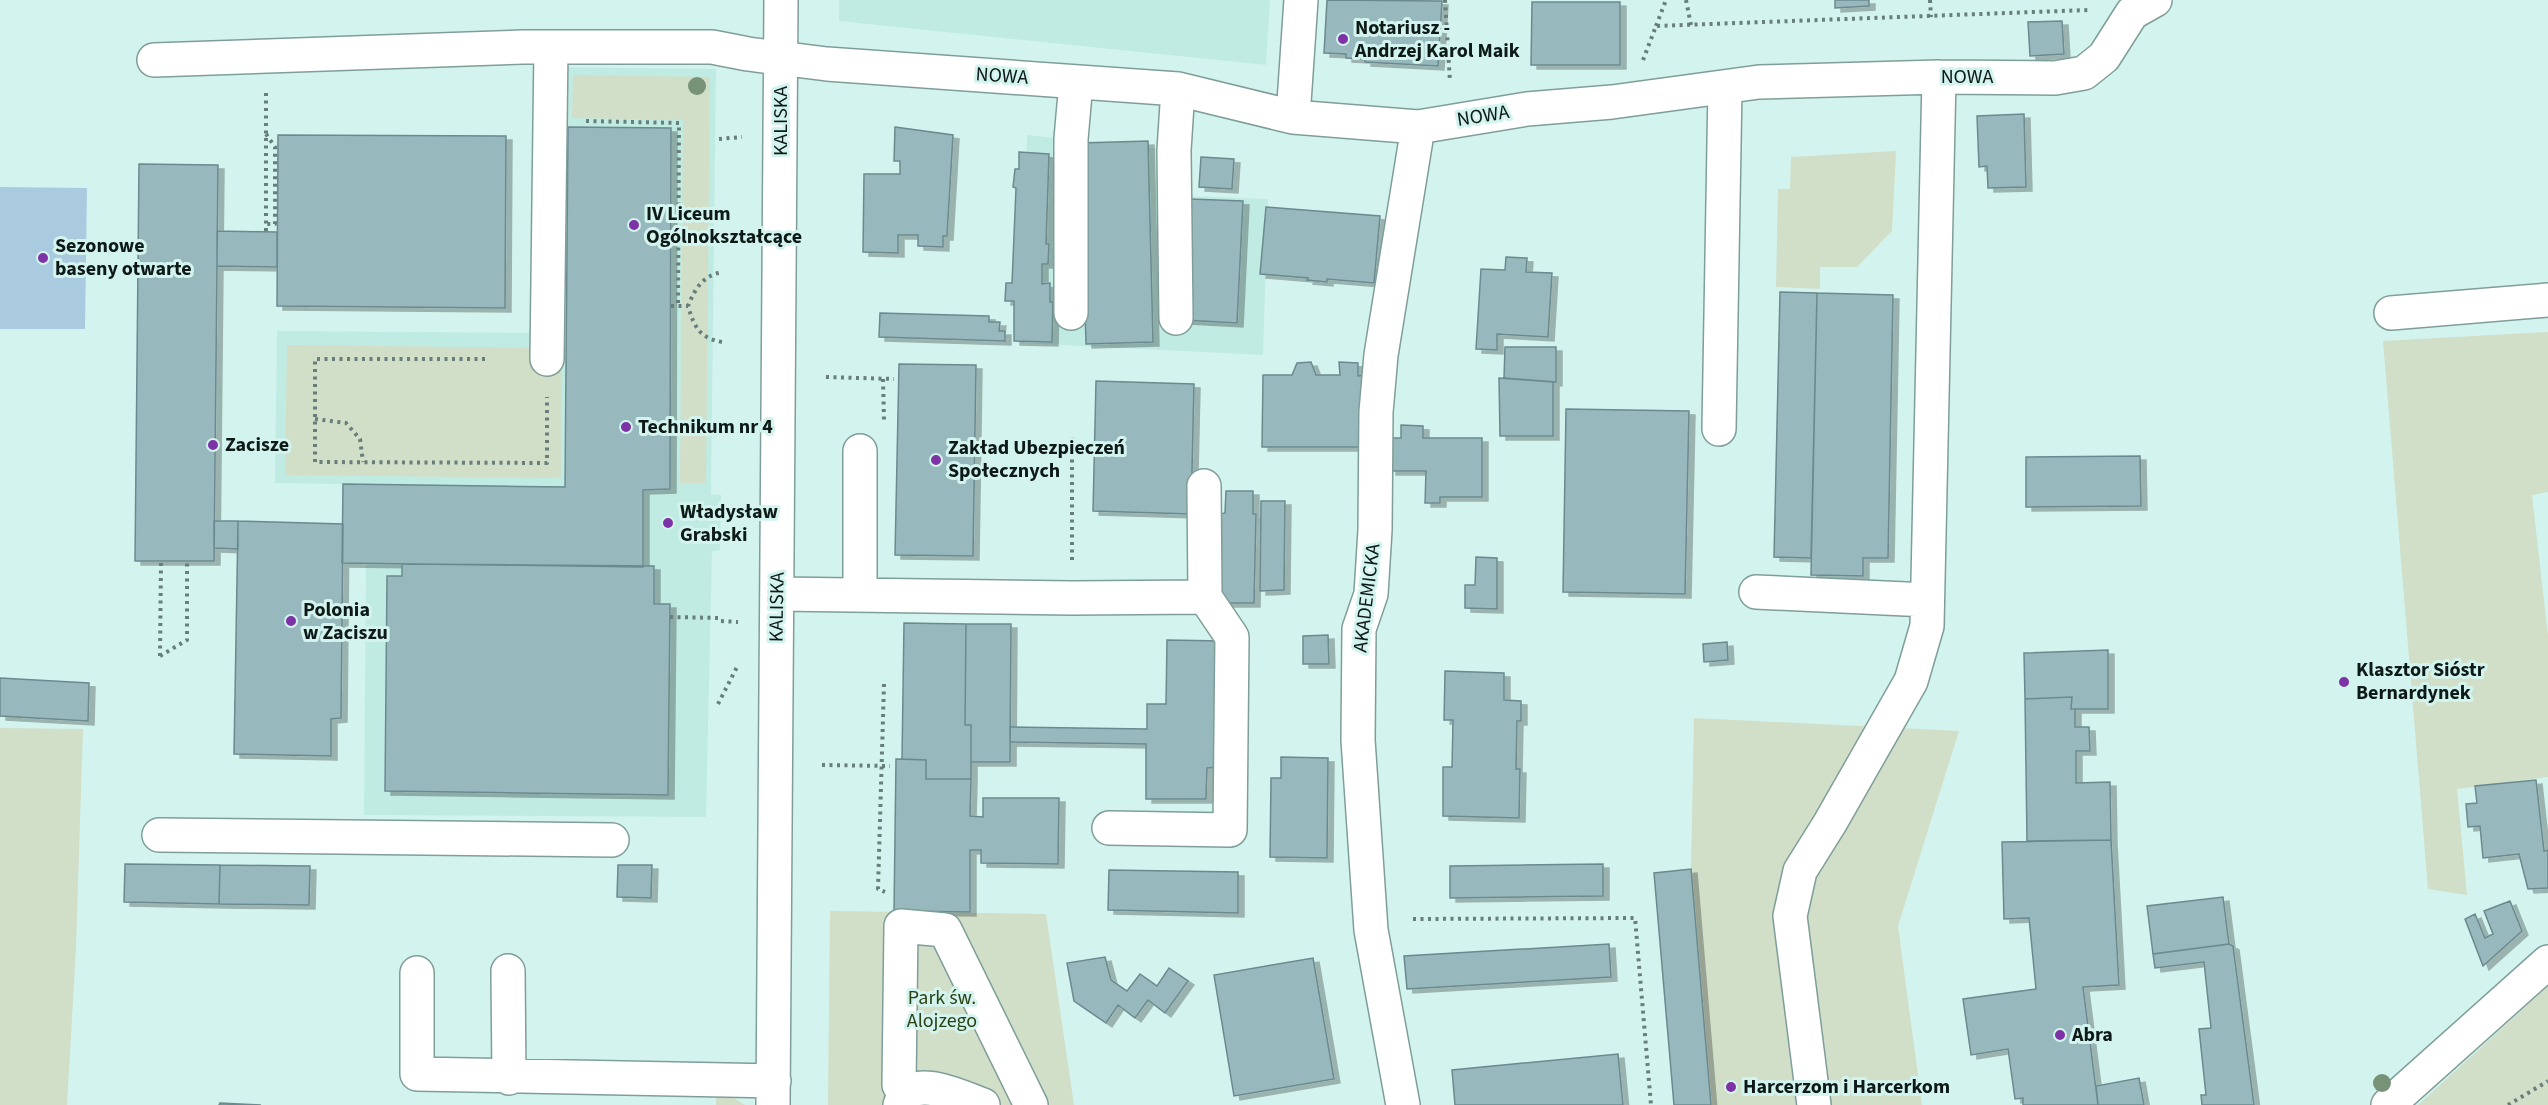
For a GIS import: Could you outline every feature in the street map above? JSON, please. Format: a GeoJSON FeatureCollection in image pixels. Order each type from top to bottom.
{"type":"FeatureCollection","features":[{"type":"Feature","properties":{"kind":"street","name":"KALISKA"},"geometry":{"type":"LineString","coordinates":[[774,1093],[781,0]]}},
{"type":"Feature","properties":{"kind":"street"},"geometry":{"type":"LineString","coordinates":[[1293,117],[1301,0]]}},
{"type":"Feature","properties":{"kind":"street","name":"NOWA"},"geometry":{"type":"LineString","coordinates":[[154,60],[551,47],[712,47],[781,59],[828,64],[1178,89],[1293,117],[1418,127],[1527,109],[1612,102],[1759,82],[1939,77],[2055,78],[2084,73],[2104,57],[2132,13],[2155,0]]}},
{"type":"Feature","properties":{"kind":"street"},"geometry":{"type":"LineString","coordinates":[[547,359],[551,47]]}},
{"type":"Feature","properties":{"kind":"street"},"geometry":{"type":"LineString","coordinates":[[1814,1105],[1790,916],[1800,871],[1911,681],[1927,626],[1939,77]]}},
{"type":"Feature","properties":{"kind":"street"},"geometry":{"type":"LineString","coordinates":[[1071,313],[1071,139],[1076,82]]}},
{"type":"Feature","properties":{"kind":"street"},"geometry":{"type":"LineString","coordinates":[[1719,429],[1725,87]]}},
{"type":"Feature","properties":{"kind":"street"},"geometry":{"type":"LineString","coordinates":[[1176,318],[1174,150],[1178,89]]}},
{"type":"Feature","properties":{"kind":"street","name":"AKADEMICKA"},"geometry":{"type":"LineString","coordinates":[[1403,1105],[1371,930],[1358,740],[1359,629],[1371,594],[1380,368],[1418,127]]}},
{"type":"Feature","properties":{"kind":"street"},"geometry":{"type":"LineString","coordinates":[[2391,313],[2548,300]]}},
{"type":"Feature","properties":{"kind":"street"},"geometry":{"type":"LineString","coordinates":[[860,452],[860,595]]}},
{"type":"Feature","properties":{"kind":"street"},"geometry":{"type":"LineString","coordinates":[[1109,828],[1230,830],[1232,637],[1205,597],[1204,486]]}},
{"type":"Feature","properties":{"kind":"street"},"geometry":{"type":"LineString","coordinates":[[1756,592],[1927,600]]}},
{"type":"Feature","properties":{"kind":"street"},"geometry":{"type":"LineString","coordinates":[[778,594],[1072,598],[1205,597]]}},
{"type":"Feature","properties":{"kind":"street"},"geometry":{"type":"LineString","coordinates":[[159,835],[612,840]]}},
{"type":"Feature","properties":{"kind":"street"},"geometry":{"type":"LineString","coordinates":[[902,1100],[899,1086],[901,927],[945,930],[1031,1105]]}},
{"type":"Feature","properties":{"kind":"street"},"geometry":{"type":"LineString","coordinates":[[2388,1105],[2548,962]]}},
{"type":"Feature","properties":{"kind":"street"},"geometry":{"type":"LineString","coordinates":[[508,971],[509,1078]]}},
{"type":"Feature","properties":{"kind":"street"},"geometry":{"type":"LineString","coordinates":[[417,973],[417,1074],[774,1093]]}},
{"type":"Feature","properties":{"kind":"street"},"geometry":{"type":"LineString","coordinates":[[902,1100],[913,1089],[932,1088],[942,1099],[983,1105]]}},
{"type":"Feature","properties":{"kind":"path"},"geometry":{"type":"LineString","coordinates":[[1445,0],[1450,86]]}},
{"type":"Feature","properties":{"kind":"path"},"geometry":{"type":"LineString","coordinates":[[1641,65],[1666,0]]}},
{"type":"Feature","properties":{"kind":"path"},"geometry":{"type":"LineString","coordinates":[[1686,0],[1691,25]]}},
{"type":"Feature","properties":{"kind":"path"},"geometry":{"type":"LineString","coordinates":[[1930,0],[1931,17]]}},
{"type":"Feature","properties":{"kind":"path"},"geometry":{"type":"LineString","coordinates":[[1656,26],[2095,10]]}},
{"type":"Feature","properties":{"kind":"path"},"geometry":{"type":"LineString","coordinates":[[266,56],[266,232]]}},
{"type":"Feature","properties":{"kind":"path"},"geometry":{"type":"LineString","coordinates":[[550,120],[679,123],[678,306]]}},
{"type":"Feature","properties":{"kind":"path"},"geometry":{"type":"LineString","coordinates":[[266,134],[275,147],[275,224],[266,224]]}},
{"type":"Feature","properties":{"kind":"path"},"geometry":{"type":"LineString","coordinates":[[719,139],[750,137]]}},
{"type":"Feature","properties":{"kind":"path"},"geometry":{"type":"LineString","coordinates":[[722,272],[715,273],[697,285],[688,306],[694,328],[714,341],[722,342]]}},
{"type":"Feature","properties":{"kind":"path"},"geometry":{"type":"LineString","coordinates":[[671,306],[688,306]]}},
{"type":"Feature","properties":{"kind":"path"},"geometry":{"type":"LineString","coordinates":[[485,359],[315,359],[315,462],[547,463],[547,397]]}},
{"type":"Feature","properties":{"kind":"path"},"geometry":{"type":"LineString","coordinates":[[826,377],[894,379]]}},
{"type":"Feature","properties":{"kind":"path"},"geometry":{"type":"LineString","coordinates":[[883,379],[884,428]]}},
{"type":"Feature","properties":{"kind":"path"},"geometry":{"type":"LineString","coordinates":[[315,419],[346,423],[360,439],[363,462]]}},
{"type":"Feature","properties":{"kind":"path"},"geometry":{"type":"LineString","coordinates":[[1072,436],[1072,598]]}},
{"type":"Feature","properties":{"kind":"path"},"geometry":{"type":"LineString","coordinates":[[161,561],[160,656],[187,640],[187,561]]}},
{"type":"Feature","properties":{"kind":"path"},"geometry":{"type":"LineString","coordinates":[[670,617],[742,622]]}},
{"type":"Feature","properties":{"kind":"path"},"geometry":{"type":"LineString","coordinates":[[878,889],[884,684]]}},
{"type":"Feature","properties":{"kind":"path"},"geometry":{"type":"LineString","coordinates":[[822,765],[890,766]]}},
{"type":"Feature","properties":{"kind":"path"},"geometry":{"type":"LineString","coordinates":[[1413,919],[1635,918],[1651,1105]]}},
{"type":"Feature","properties":{"kind":"path"},"geometry":{"type":"LineString","coordinates":[[2508,1105],[2548,1081]]}},
{"type":"Feature","properties":{"kind":"shaded area"},"geometry":{"type":"Polygon","coordinates":[[[839,0],[1270,0],[1266,65],[839,21],[839,0]]]}},
{"type":"Feature","properties":{"kind":"shaded area"},"geometry":{"type":"Polygon","coordinates":[[[551,67],[716,69],[711,494],[721,495],[720,550],[712,551],[706,817],[364,815],[366,563],[343,484],[275,483],[277,331],[537,333],[551,67]]]}},
{"type":"Feature","properties":{"kind":"shaded area"},"geometry":{"type":"Polygon","coordinates":[[[1027,135],[1174,150],[1189,196],[1268,199],[1263,355],[1021,343],[1027,135]]]}},
{"type":"Feature","properties":{"kind":"green space"},"geometry":{"type":"Polygon","coordinates":[[[573,75],[710,77],[706,483],[680,483],[683,120],[572,118],[573,75]]]}},
{"type":"Feature","properties":{"kind":"green space"},"geometry":{"type":"Polygon","coordinates":[[[1896,151],[1892,231],[1857,267],[1820,267],[1820,289],[1776,287],[1778,189],[1790,189],[1791,157],[1896,151]]]}},
{"type":"Feature","properties":{"kind":"green space"},"geometry":{"type":"Polygon","coordinates":[[[2548,332],[2548,492],[2532,495],[2548,636],[2548,777],[2457,789],[2467,895],[2428,889],[2383,341],[2548,332]]]}},
{"type":"Feature","properties":{"kind":"green space"},"geometry":{"type":"Polygon","coordinates":[[[287,345],[562,348],[561,478],[285,475],[287,345]]]}},
{"type":"Feature","properties":{"kind":"green space"},"geometry":{"type":"Polygon","coordinates":[[[1694,718],[1959,731],[1898,926],[1922,1105],[1711,1105],[1691,869],[1694,718]]]}},
{"type":"Feature","properties":{"kind":"green space"},"geometry":{"type":"Polygon","coordinates":[[[0,728],[83,729],[76,948],[67,1105],[0,1105],[0,728]]]}},
{"type":"Feature","properties":{"kind":"green space","name":"Park św. Alojzego"},"geometry":{"type":"Polygon","coordinates":[[[830,911],[1046,914],[1074,1105],[828,1105],[830,911]]]}},
{"type":"Feature","properties":{"kind":"green space"},"geometry":{"type":"Polygon","coordinates":[[[2548,986],[2548,1105],[2418,1105],[2548,986]]]}},
{"type":"Feature","properties":{"kind":"green space"},"geometry":{"type":"Polygon","coordinates":[[[716,1093],[728,1094],[745,1105],[716,1105],[716,1093]]]}},
{"type":"Feature","properties":{"kind":"water","name":"Sezonowe baseny otwarte"},"geometry":{"type":"Polygon","coordinates":[[[0,187],[87,188],[85,329],[0,329],[0,187]]]}},
{"type":"Feature","properties":{"kind":"building"},"geometry":{"type":"Polygon","coordinates":[[[1327,0],[1442,1],[1438,66],[1365,62],[1365,59],[1346,58],[1346,54],[1324,53],[1327,0]]]}},
{"type":"Feature","properties":{"kind":"building"},"geometry":{"type":"Polygon","coordinates":[[[1835,0],[1869,0],[1869,6],[1835,8],[1835,0]]]}},
{"type":"Feature","properties":{"kind":"building"},"geometry":{"type":"Polygon","coordinates":[[[1532,2],[1620,2],[1620,65],[1531,65],[1532,2]]]}},
{"type":"Feature","properties":{"kind":"building"},"geometry":{"type":"Polygon","coordinates":[[[2062,21],[2064,54],[2030,56],[2028,22],[2062,21]]]}},
{"type":"Feature","properties":{"kind":"building"},"geometry":{"type":"Polygon","coordinates":[[[2024,114],[2026,187],[1988,188],[1987,166],[1979,167],[1977,116],[2024,114]]]}},
{"type":"Feature","properties":{"kind":"building"},"geometry":{"type":"Polygon","coordinates":[[[568,127],[671,128],[670,489],[643,490],[643,567],[342,563],[343,484],[565,487],[568,127]]]}},
{"type":"Feature","properties":{"kind":"building"},"geometry":{"type":"Polygon","coordinates":[[[895,127],[953,135],[947,236],[943,236],[943,247],[918,246],[918,235],[898,235],[898,253],[863,252],[864,174],[900,174],[900,161],[894,161],[895,127]]]}},
{"type":"Feature","properties":{"kind":"building"},"geometry":{"type":"Polygon","coordinates":[[[278,135],[506,136],[505,308],[277,306],[278,135]]]}},
{"type":"Feature","properties":{"kind":"building"},"geometry":{"type":"Polygon","coordinates":[[[1148,141],[1153,342],[1086,344],[1080,143],[1148,141]]]}},
{"type":"Feature","properties":{"kind":"building"},"geometry":{"type":"Polygon","coordinates":[[[1019,152],[1049,154],[1046,244],[1049,244],[1048,264],[1042,264],[1042,284],[1050,283],[1050,302],[1053,302],[1052,342],[1014,341],[1014,301],[1005,301],[1006,283],[1012,283],[1016,188],[1013,187],[1015,169],[1019,169],[1019,152]]]}},
{"type":"Feature","properties":{"kind":"building"},"geometry":{"type":"Polygon","coordinates":[[[1201,157],[1234,159],[1232,189],[1199,187],[1201,157]]]}},
{"type":"Feature","properties":{"kind":"building"},"geometry":{"type":"Polygon","coordinates":[[[139,164],[218,165],[214,561],[135,561],[139,164]]]}},
{"type":"Feature","properties":{"kind":"building"},"geometry":{"type":"Polygon","coordinates":[[[1190,199],[1243,201],[1237,323],[1184,320],[1190,199]]]}},
{"type":"Feature","properties":{"kind":"building"},"geometry":{"type":"Polygon","coordinates":[[[1266,207],[1380,216],[1374,283],[1327,279],[1327,282],[1260,274],[1266,207]]]}},
{"type":"Feature","properties":{"kind":"building"},"geometry":{"type":"Polygon","coordinates":[[[217,231],[277,232],[277,267],[217,266],[217,231]]]}},
{"type":"Feature","properties":{"kind":"building"},"geometry":{"type":"Polygon","coordinates":[[[1506,257],[1527,258],[1526,272],[1552,273],[1548,337],[1497,334],[1497,350],[1476,349],[1481,269],[1505,270],[1506,257]]]}},
{"type":"Feature","properties":{"kind":"building"},"geometry":{"type":"Polygon","coordinates":[[[1780,292],[1817,293],[1811,558],[1774,557],[1780,292]]]}},
{"type":"Feature","properties":{"kind":"building"},"geometry":{"type":"Polygon","coordinates":[[[1817,293],[1893,295],[1888,558],[1863,558],[1863,576],[1811,575],[1817,293]]]}},
{"type":"Feature","properties":{"kind":"building"},"geometry":{"type":"Polygon","coordinates":[[[880,313],[989,316],[989,322],[1000,322],[999,331],[1005,331],[1005,341],[879,337],[880,313]]]}},
{"type":"Feature","properties":{"kind":"building"},"geometry":{"type":"Polygon","coordinates":[[[1505,347],[1556,347],[1556,382],[1504,378],[1505,347]]]}},
{"type":"Feature","properties":{"kind":"building"},"geometry":{"type":"Polygon","coordinates":[[[1311,362],[1316,375],[1340,375],[1339,362],[1358,363],[1358,376],[1367,375],[1366,447],[1262,447],[1263,375],[1292,375],[1297,363],[1311,362]]]}},
{"type":"Feature","properties":{"kind":"building","name":"Zakład Ubezpieczeń Społecznych"},"geometry":{"type":"Polygon","coordinates":[[[899,364],[976,365],[973,556],[895,555],[899,364]]]}},
{"type":"Feature","properties":{"kind":"building"},"geometry":{"type":"Polygon","coordinates":[[[1499,378],[1553,382],[1553,436],[1500,436],[1499,378]]]}},
{"type":"Feature","properties":{"kind":"building"},"geometry":{"type":"Polygon","coordinates":[[[1096,381],[1194,384],[1191,514],[1093,511],[1096,381]]]}},
{"type":"Feature","properties":{"kind":"building"},"geometry":{"type":"Polygon","coordinates":[[[1566,409],[1689,411],[1685,594],[1563,592],[1566,409]]]}},
{"type":"Feature","properties":{"kind":"building"},"geometry":{"type":"Polygon","coordinates":[[[1401,425],[1423,426],[1423,438],[1482,438],[1482,497],[1440,497],[1440,503],[1425,503],[1426,471],[1390,471],[1391,438],[1401,438],[1401,425]]]}},
{"type":"Feature","properties":{"kind":"building"},"geometry":{"type":"Polygon","coordinates":[[[2140,456],[2141,506],[2026,507],[2026,457],[2140,456]]]}},
{"type":"Feature","properties":{"kind":"building"},"geometry":{"type":"Polygon","coordinates":[[[1226,491],[1253,491],[1253,514],[1256,514],[1254,603],[1220,603],[1220,514],[1225,513],[1226,491]]]}},
{"type":"Feature","properties":{"kind":"building"},"geometry":{"type":"Polygon","coordinates":[[[1261,501],[1285,501],[1284,590],[1260,591],[1261,501]]]}},
{"type":"Feature","properties":{"kind":"building"},"geometry":{"type":"Polygon","coordinates":[[[214,521],[238,521],[238,549],[214,548],[214,521]]]}},
{"type":"Feature","properties":{"kind":"building"},"geometry":{"type":"Polygon","coordinates":[[[238,521],[343,524],[341,718],[331,719],[331,756],[234,754],[238,521]]]}},
{"type":"Feature","properties":{"kind":"building"},"geometry":{"type":"Polygon","coordinates":[[[1476,557],[1497,558],[1497,609],[1465,608],[1465,585],[1475,585],[1476,557]]]}},
{"type":"Feature","properties":{"kind":"building"},"geometry":{"type":"Polygon","coordinates":[[[402,564],[654,566],[654,604],[670,604],[668,795],[385,791],[387,576],[402,576],[402,564]]]}},
{"type":"Feature","properties":{"kind":"building"},"geometry":{"type":"Polygon","coordinates":[[[904,623],[966,624],[965,725],[971,725],[971,779],[926,779],[926,760],[902,759],[904,623]]]}},
{"type":"Feature","properties":{"kind":"building"},"geometry":{"type":"Polygon","coordinates":[[[966,624],[1011,624],[1010,762],[971,762],[971,725],[965,725],[966,624]]]}},
{"type":"Feature","properties":{"kind":"building"},"geometry":{"type":"Polygon","coordinates":[[[1328,635],[1329,664],[1303,664],[1303,636],[1328,635]]]}},
{"type":"Feature","properties":{"kind":"building"},"geometry":{"type":"Polygon","coordinates":[[[1167,640],[1223,641],[1221,767],[1207,768],[1206,799],[1146,799],[1146,744],[1010,742],[1010,727],[1147,729],[1147,704],[1166,704],[1167,640]]]}},
{"type":"Feature","properties":{"kind":"building"},"geometry":{"type":"Polygon","coordinates":[[[1727,642],[1728,660],[1704,662],[1703,644],[1727,642]]]}},
{"type":"Feature","properties":{"kind":"building"},"geometry":{"type":"Polygon","coordinates":[[[2108,650],[2108,709],[2071,709],[2072,697],[2025,699],[2024,653],[2108,650]]]}},
{"type":"Feature","properties":{"kind":"building"},"geometry":{"type":"Polygon","coordinates":[[[1445,671],[1504,673],[1504,700],[1521,701],[1521,721],[1517,721],[1516,769],[1520,769],[1519,818],[1443,816],[1443,767],[1452,767],[1453,720],[1444,720],[1445,671]]]}},
{"type":"Feature","properties":{"kind":"building"},"geometry":{"type":"Polygon","coordinates":[[[0,678],[89,683],[88,721],[0,716],[0,678]]]}},
{"type":"Feature","properties":{"kind":"building"},"geometry":{"type":"Polygon","coordinates":[[[2072,697],[2071,709],[2075,709],[2075,727],[2089,727],[2090,751],[2076,751],[2076,783],[2110,782],[2111,840],[2027,841],[2025,699],[2072,697]]]}},
{"type":"Feature","properties":{"kind":"building"},"geometry":{"type":"Polygon","coordinates":[[[1281,757],[1328,758],[1327,858],[1270,857],[1271,778],[1281,778],[1281,757]]]}},
{"type":"Feature","properties":{"kind":"building"},"geometry":{"type":"Polygon","coordinates":[[[896,759],[926,760],[926,779],[971,779],[970,816],[983,817],[983,798],[1059,798],[1058,864],[981,863],[981,850],[970,850],[970,912],[894,911],[896,759]]]}},
{"type":"Feature","properties":{"kind":"building"},"geometry":{"type":"Polygon","coordinates":[[[2536,780],[2544,851],[2548,850],[2548,888],[2528,889],[2519,854],[2483,858],[2480,826],[2468,827],[2466,804],[2477,803],[2475,786],[2536,780]]]}},
{"type":"Feature","properties":{"kind":"building"},"geometry":{"type":"Polygon","coordinates":[[[2111,840],[2119,985],[2083,987],[2098,1105],[2023,1105],[2023,1098],[2015,1099],[2008,1049],[1971,1055],[1963,999],[2036,989],[2029,918],[2004,919],[2002,842],[2111,840]]]}},
{"type":"Feature","properties":{"kind":"building"},"geometry":{"type":"Polygon","coordinates":[[[125,864],[220,865],[219,904],[124,902],[125,864]]]}},
{"type":"Feature","properties":{"kind":"building"},"geometry":{"type":"Polygon","coordinates":[[[1603,864],[1603,896],[1450,898],[1450,866],[1603,864]]]}},
{"type":"Feature","properties":{"kind":"building"},"geometry":{"type":"Polygon","coordinates":[[[220,865],[310,866],[309,905],[219,904],[220,865]]]}},
{"type":"Feature","properties":{"kind":"building"},"geometry":{"type":"Polygon","coordinates":[[[618,865],[652,865],[651,898],[617,897],[618,865]]]}},
{"type":"Feature","properties":{"kind":"building"},"geometry":{"type":"Polygon","coordinates":[[[1691,869],[1711,1105],[1674,1105],[1654,873],[1691,869]]]}},
{"type":"Feature","properties":{"kind":"building"},"geometry":{"type":"Polygon","coordinates":[[[1109,870],[1238,872],[1238,913],[1108,910],[1109,870]]]}},
{"type":"Feature","properties":{"kind":"building"},"geometry":{"type":"Polygon","coordinates":[[[2223,897],[2229,944],[2153,954],[2147,906],[2223,897]]]}},
{"type":"Feature","properties":{"kind":"building"},"geometry":{"type":"Polygon","coordinates":[[[2510,901],[2522,931],[2483,966],[2465,919],[2475,914],[2485,938],[2493,934],[2484,911],[2510,901]]]}},
{"type":"Feature","properties":{"kind":"building"},"geometry":{"type":"Polygon","coordinates":[[[1609,944],[1611,977],[1407,989],[1404,956],[1609,944]]]}},
{"type":"Feature","properties":{"kind":"building"},"geometry":{"type":"Polygon","coordinates":[[[2229,944],[2233,946],[2254,1105],[2202,1105],[2201,1095],[2206,1095],[2199,1029],[2211,1028],[2204,962],[2155,968],[2153,954],[2229,944]]]}},
{"type":"Feature","properties":{"kind":"building"},"geometry":{"type":"Polygon","coordinates":[[[1105,957],[1111,980],[1127,991],[1140,974],[1157,986],[1169,968],[1188,981],[1165,1013],[1148,1000],[1135,1018],[1118,1005],[1106,1023],[1074,1001],[1067,963],[1105,957]]]}},
{"type":"Feature","properties":{"kind":"building"},"geometry":{"type":"Polygon","coordinates":[[[1313,958],[1334,1079],[1234,1096],[1214,975],[1313,958]]]}},
{"type":"Feature","properties":{"kind":"building"},"geometry":{"type":"Polygon","coordinates":[[[1618,1054],[1623,1105],[1455,1105],[1452,1070],[1618,1054]]]}},
{"type":"Feature","properties":{"kind":"building"},"geometry":{"type":"Polygon","coordinates":[[[2139,1078],[2144,1105],[2098,1105],[2096,1086],[2139,1078]]]}},
{"type":"Feature","properties":{"kind":"building"},"geometry":{"type":"Polygon","coordinates":[[[220,1103],[261,1105],[219,1105],[220,1103]]]}},
{"type":"Feature","properties":{"kind":"place","name":"Notariusz - Andrzej Karol Maik"},"geometry":{"type":"Point","coordinates":[1343,39]}},
{"type":"Feature","properties":{"kind":"place","name":"IV Liceum Ogólnokształcące"},"geometry":{"type":"Point","coordinates":[634,225]}},
{"type":"Feature","properties":{"kind":"place","name":"Sezonowe baseny otwarte"},"geometry":{"type":"Point","coordinates":[43,258]}},
{"type":"Feature","properties":{"kind":"place","name":"Technikum nr 4"},"geometry":{"type":"Point","coordinates":[626,427]}},
{"type":"Feature","properties":{"kind":"place","name":"Zacisze"},"geometry":{"type":"Point","coordinates":[213,445]}},
{"type":"Feature","properties":{"kind":"place","name":"Zakład Ubezpieczeń Społecznych"},"geometry":{"type":"Point","coordinates":[936,460]}},
{"type":"Feature","properties":{"kind":"place","name":"Władysław Grabski"},"geometry":{"type":"Point","coordinates":[668,523]}},
{"type":"Feature","properties":{"kind":"place","name":"Polonia w Zaciszu"},"geometry":{"type":"Point","coordinates":[291,621]}},
{"type":"Feature","properties":{"kind":"place","name":"Klasztor Sióstr Bernardynek"},"geometry":{"type":"Point","coordinates":[2344,682]}},
{"type":"Feature","properties":{"kind":"place","name":"Abra"},"geometry":{"type":"Point","coordinates":[2060,1035]}},
{"type":"Feature","properties":{"kind":"place","name":"Harcerzom i Harcerkom"},"geometry":{"type":"Point","coordinates":[1731,1087]}}]}
